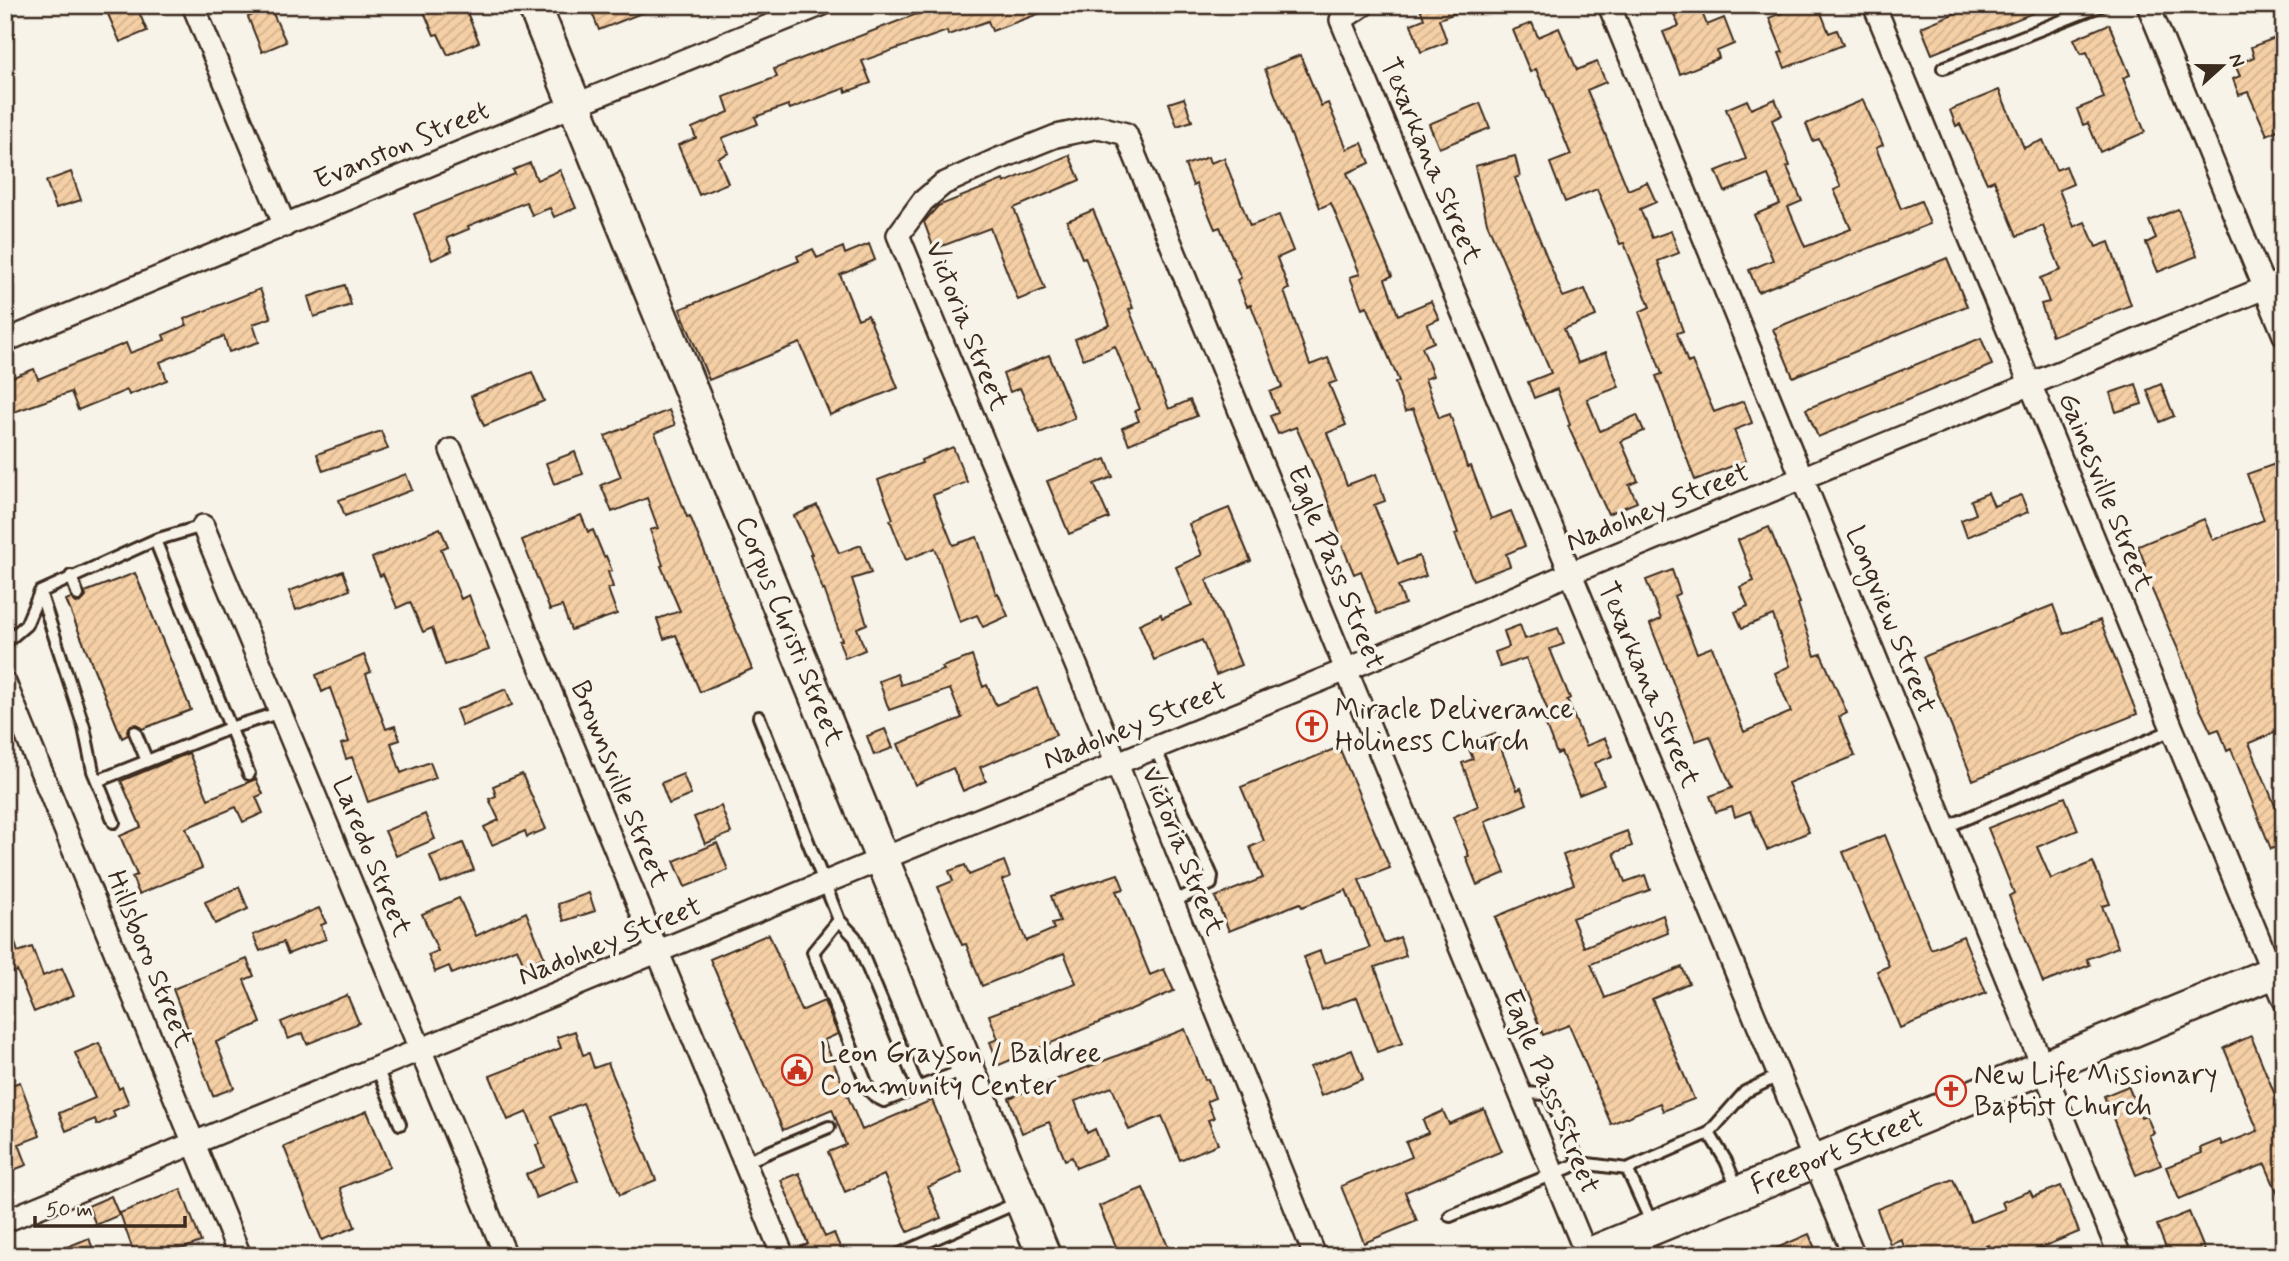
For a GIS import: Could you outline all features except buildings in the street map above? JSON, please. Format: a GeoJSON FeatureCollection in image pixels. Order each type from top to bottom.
{"type":"FeatureCollection","features":[{"type":"Feature","properties":{"kind":"street"},"geometry":{"type":"LineString","coordinates":[[193,5],[285,226]]}},
{"type":"Feature","properties":{"kind":"street","name":"Corpus Christi Street"},"geometry":{"type":"LineString","coordinates":[[534,5],[1044,1256]]}},
{"type":"Feature","properties":{"kind":"street","name":"Evanston Street"},"geometry":{"type":"LineString","coordinates":[[5,341],[575,103],[821,5]]}},
{"type":"Feature","properties":{"kind":"street","name":"Texarkana Street"},"geometry":{"type":"LineString","coordinates":[[1363,5],[1341,20],[1854,1256]]}},
{"type":"Feature","properties":{"kind":"street","name":"Longview Street"},"geometry":{"type":"LineString","coordinates":[[1609,5],[2120,1256]]}},
{"type":"Feature","properties":{"kind":"street","name":"Gainesville Street"},"geometry":{"type":"LineString","coordinates":[[1874,5],[2172,730],[2280,981]]}},
{"type":"Feature","properties":{"kind":"street"},"geometry":{"type":"LineString","coordinates":[[2147,5],[2274,284],[2284,335]]}},
{"type":"Feature","properties":{"kind":"street","name":"Eagle Pass Street"},"geometry":{"type":"LineString","coordinates":[[898,235],[923,201],[943,184],[996,160],[1056,136],[1099,127],[1126,134],[1586,1256]]}},
{"type":"Feature","properties":{"kind":"street","name":"Victoria Street"},"geometry":{"type":"LineString","coordinates":[[898,235],[1117,764],[1314,1256]]}},
{"type":"Feature","properties":{"kind":"street","name":"Nadolney Street"},"geometry":{"type":"LineString","coordinates":[[5,1221],[1346,670],[1571,573],[2274,284]]}},
{"type":"Feature","properties":{"kind":"street","name":"Brownsville Street"},"geometry":{"type":"LineString","coordinates":[[451,450],[783,1256]]}},
{"type":"Feature","properties":{"kind":"street","name":"Laredo Street"},"geometry":{"type":"LineString","coordinates":[[203,526],[506,1256]]}},
{"type":"Feature","properties":{"kind":"street","name":"Hillsboro Street"},"geometry":{"type":"LineString","coordinates":[[5,683],[240,1256]]}},
{"type":"Feature","properties":{"kind":"street","name":"Freeport Street"},"geometry":{"type":"LineString","coordinates":[[1586,1256],[2042,1068],[2280,981]]}},
{"type":"Feature","properties":{"kind":"lane"},"geometry":{"type":"LineString","coordinates":[[1943,68],[2102,5]]}},
{"type":"Feature","properties":{"kind":"lane","name":"Laredo Street"},"geometry":{"type":"LineString","coordinates":[[40,592],[155,540],[203,526]]}},
{"type":"Feature","properties":{"kind":"lane"},"geometry":{"type":"LineString","coordinates":[[155,540],[249,774]]}},
{"type":"Feature","properties":{"kind":"lane"},"geometry":{"type":"LineString","coordinates":[[71,576],[78,595]]}},
{"type":"Feature","properties":{"kind":"lane"},"geometry":{"type":"LineString","coordinates":[[5,643],[26,625],[40,592]]}},
{"type":"Feature","properties":{"kind":"lane"},"geometry":{"type":"LineString","coordinates":[[40,592],[85,727],[97,781],[114,822]]}},
{"type":"Feature","properties":{"kind":"lane"},"geometry":{"type":"LineString","coordinates":[[97,781],[230,727],[281,712]]}},
{"type":"Feature","properties":{"kind":"lane"},"geometry":{"type":"LineString","coordinates":[[759,717],[839,920],[855,937],[918,1088]]}},
{"type":"Feature","properties":{"kind":"lane"},"geometry":{"type":"LineString","coordinates":[[1944,828],[2172,730]]}},
{"type":"Feature","properties":{"kind":"lane"},"geometry":{"type":"LineString","coordinates":[[135,732],[147,761]]}},
{"type":"Feature","properties":{"kind":"lane"},"geometry":{"type":"LineString","coordinates":[[1155,748],[1212,876],[1211,884],[1172,902]]}},
{"type":"Feature","properties":{"kind":"lane"},"geometry":{"type":"LineString","coordinates":[[839,920],[813,952],[869,1090],[884,1101],[968,1068]]}},
{"type":"Feature","properties":{"kind":"lane"},"geometry":{"type":"LineString","coordinates":[[377,1068],[400,1124]]}},
{"type":"Feature","properties":{"kind":"lane"},"geometry":{"type":"LineString","coordinates":[[1450,1216],[1580,1163],[1627,1169],[1709,1133],[1745,1092],[1780,1075]]}},
{"type":"Feature","properties":{"kind":"lane"},"geometry":{"type":"LineString","coordinates":[[1520,1093],[1548,1094],[1580,1163]]}},
{"type":"Feature","properties":{"kind":"lane"},"geometry":{"type":"LineString","coordinates":[[745,1162],[829,1127]]}},
{"type":"Feature","properties":{"kind":"lane"},"geometry":{"type":"LineString","coordinates":[[1709,1133],[1726,1161],[1739,1192]]}},
{"type":"Feature","properties":{"kind":"lane"},"geometry":{"type":"LineString","coordinates":[[1627,1169],[1653,1227]]}},
{"type":"Feature","properties":{"kind":"lane"},"geometry":{"type":"LineString","coordinates":[[895,1256],[1022,1201]]}},
{"type":"Feature","properties":{"kind":"place","name":"Miracle Deliverance Holiness Church"},"geometry":{"type":"Point","coordinates":[1312,726]}},
{"type":"Feature","properties":{"kind":"place","name":"Leon Grayson / Baldree Community Center"},"geometry":{"type":"Point","coordinates":[797,1070]}},
{"type":"Feature","properties":{"kind":"place","name":"New Life Missionary Baptist Church"},"geometry":{"type":"Point","coordinates":[1951,1091]}}]}
